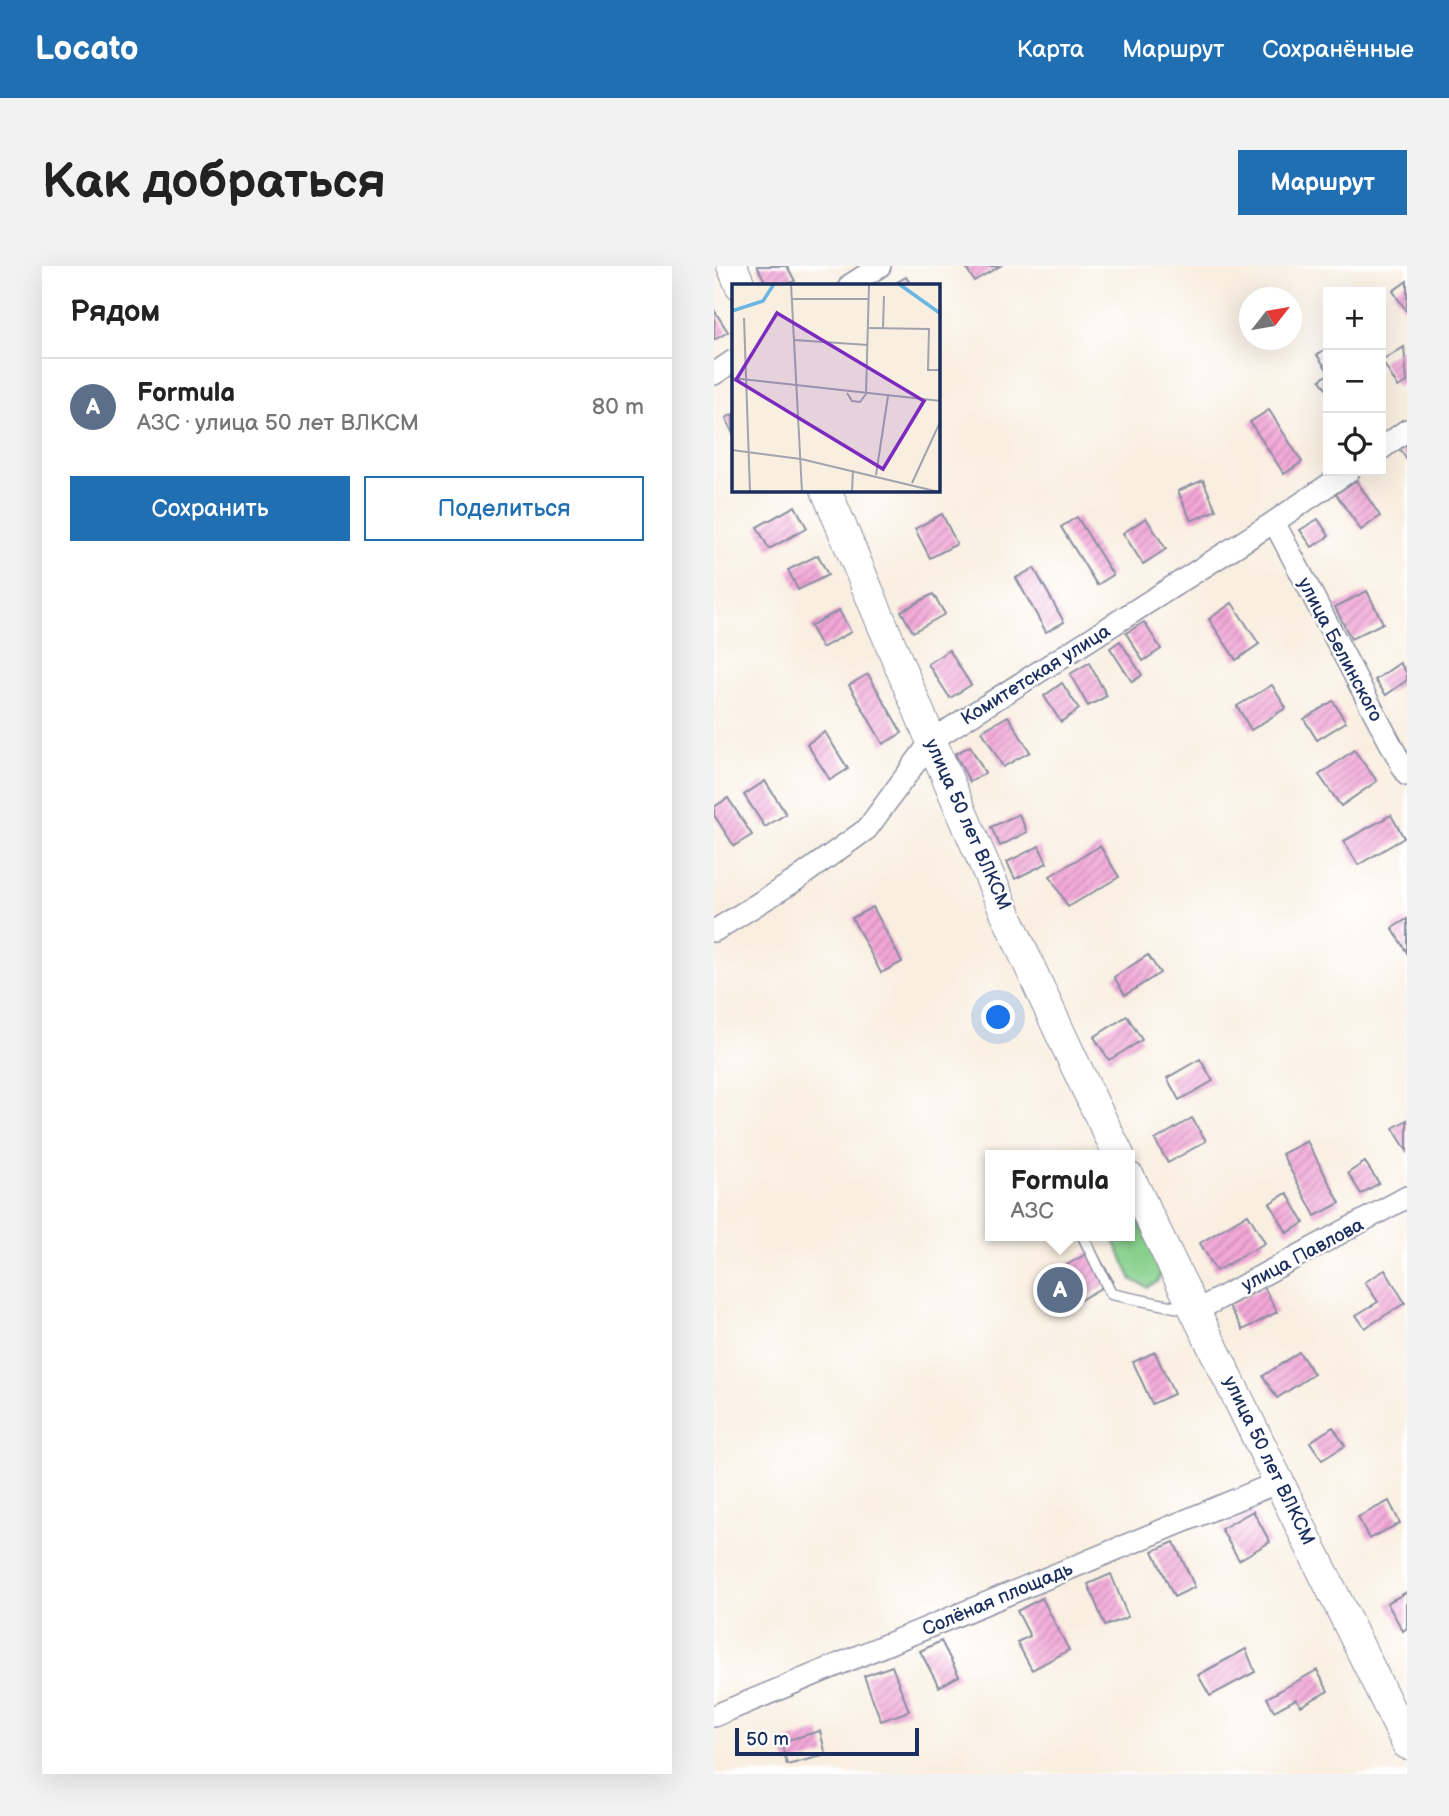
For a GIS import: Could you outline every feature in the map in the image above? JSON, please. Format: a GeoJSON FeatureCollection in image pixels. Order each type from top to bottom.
{"type":"FeatureCollection","features":[{"type":"Feature","properties":{"kind":"main road"},"geometry":{"type":"LineString","coordinates":[[732,266],[740,284]]}},
{"type":"Feature","properties":{"kind":"main road","name":"улица 50 лет ВЛКСМ"},"geometry":{"type":"LineString","coordinates":[[827,492],[932,740],[1087,1091],[1116,1150]]}},
{"type":"Feature","properties":{"kind":"main road","name":"улица 50 лет ВЛКСМ"},"geometry":{"type":"LineString","coordinates":[[1135,1188],[1407,1744]]}},
{"type":"Feature","properties":{"kind":"street"},"geometry":{"type":"LineString","coordinates":[[852,284],[880,266]]}},
{"type":"Feature","properties":{"kind":"street"},"geometry":{"type":"LineString","coordinates":[[714,374],[732,362]]}},
{"type":"Feature","properties":{"kind":"street"},"geometry":{"type":"LineString","coordinates":[[1386,445],[1407,430]]}},
{"type":"Feature","properties":{"kind":"street","name":"Комитетская улица"},"geometry":{"type":"LineString","coordinates":[[714,931],[793,882],[867,829],[932,740],[1342,476]]}},
{"type":"Feature","properties":{"kind":"street","name":"улица Белинского"},"geometry":{"type":"LineString","coordinates":[[1274,522],[1407,775]]}},
{"type":"Feature","properties":{"kind":"street","name":"улица Павлова"},"geometry":{"type":"LineString","coordinates":[[1196,1311],[1407,1197]]}},
{"type":"Feature","properties":{"kind":"street","name":"Солёная площадь"},"geometry":{"type":"LineString","coordinates":[[714,1716],[1280,1481]]}},
{"type":"Feature","properties":{"kind":"lane"},"geometry":{"type":"LineString","coordinates":[[1085,1241],[1111,1294],[1196,1311]]}},
{"type":"Feature","properties":{"kind":"green space"},"geometry":{"type":"Polygon","coordinates":[[[1135,1213],[1162,1270],[1157,1282],[1147,1287],[1132,1280],[1114,1241],[1135,1241],[1135,1213]]]}},
{"type":"Feature","properties":{"kind":"building"},"geometry":{"type":"Polygon","coordinates":[[[757,266],[787,266],[795,281],[788,284],[766,284],[757,266]]]}},
{"type":"Feature","properties":{"kind":"building"},"geometry":{"type":"Polygon","coordinates":[[[965,266],[1000,266],[974,281],[965,266]]]}},
{"type":"Feature","properties":{"kind":"building"},"geometry":{"type":"Polygon","coordinates":[[[906,277],[910,284],[894,284],[906,277]]]}},
{"type":"Feature","properties":{"kind":"building"},"geometry":{"type":"Polygon","coordinates":[[[1407,281],[1407,312],[1393,291],[1407,281]]]}},
{"type":"Feature","properties":{"kind":"building"},"geometry":{"type":"Polygon","coordinates":[[[714,310],[728,332],[714,340],[714,310]]]}},
{"type":"Feature","properties":{"kind":"building"},"geometry":{"type":"Polygon","coordinates":[[[1404,347],[1407,382],[1398,387],[1386,368],[1386,358],[1404,347]]]}},
{"type":"Feature","properties":{"kind":"building"},"geometry":{"type":"Polygon","coordinates":[[[1323,351],[1323,364],[1317,355],[1323,351]]]}},
{"type":"Feature","properties":{"kind":"building"},"geometry":{"type":"Polygon","coordinates":[[[1269,410],[1302,462],[1284,474],[1250,422],[1269,410]]]}},
{"type":"Feature","properties":{"kind":"building"},"geometry":{"type":"Polygon","coordinates":[[[732,415],[732,432],[726,418],[732,415]]]}},
{"type":"Feature","properties":{"kind":"building"},"geometry":{"type":"Polygon","coordinates":[[[1407,439],[1407,460],[1397,445],[1407,439]]]}},
{"type":"Feature","properties":{"kind":"building"},"geometry":{"type":"Polygon","coordinates":[[[1203,480],[1216,510],[1191,521],[1178,491],[1203,480]]]}},
{"type":"Feature","properties":{"kind":"building"},"geometry":{"type":"Polygon","coordinates":[[[1356,480],[1380,516],[1361,530],[1336,494],[1356,480]]]}},
{"type":"Feature","properties":{"kind":"building"},"geometry":{"type":"Polygon","coordinates":[[[795,506],[807,528],[769,549],[757,527],[795,506]]]}},
{"type":"Feature","properties":{"kind":"building"},"geometry":{"type":"Polygon","coordinates":[[[942,514],[957,544],[930,558],[915,529],[942,514]]]}},
{"type":"Feature","properties":{"kind":"building"},"geometry":{"type":"Polygon","coordinates":[[[1077,517],[1113,575],[1097,585],[1061,527],[1077,517]]]}},
{"type":"Feature","properties":{"kind":"building"},"geometry":{"type":"Polygon","coordinates":[[[1146,518],[1166,549],[1143,564],[1123,533],[1146,518]]]}},
{"type":"Feature","properties":{"kind":"building"},"geometry":{"type":"Polygon","coordinates":[[[1318,519],[1329,536],[1312,547],[1300,530],[1318,519]]]}},
{"type":"Feature","properties":{"kind":"building"},"geometry":{"type":"Polygon","coordinates":[[[818,555],[828,575],[798,590],[788,570],[818,555]]]}},
{"type":"Feature","properties":{"kind":"building"},"geometry":{"type":"Polygon","coordinates":[[[1034,568],[1064,622],[1046,632],[1016,578],[1034,568]]]}},
{"type":"Feature","properties":{"kind":"building"},"geometry":{"type":"Polygon","coordinates":[[[1367,591],[1383,623],[1351,639],[1335,607],[1367,591]]]}},
{"type":"Feature","properties":{"kind":"building"},"geometry":{"type":"Polygon","coordinates":[[[933,594],[945,614],[913,632],[901,611],[933,594]]]}},
{"type":"Feature","properties":{"kind":"building"},"geometry":{"type":"Polygon","coordinates":[[[1232,603],[1259,644],[1236,660],[1209,619],[1232,603]]]}},
{"type":"Feature","properties":{"kind":"building"},"geometry":{"type":"Polygon","coordinates":[[[839,610],[851,632],[822,648],[810,626],[839,610]]]}},
{"type":"Feature","properties":{"kind":"building"},"geometry":{"type":"Polygon","coordinates":[[[1144,622],[1161,649],[1143,661],[1126,633],[1144,622]]]}},
{"type":"Feature","properties":{"kind":"building"},"geometry":{"type":"Polygon","coordinates":[[[1120,641],[1142,675],[1132,682],[1110,648],[1120,641]]]}},
{"type":"Feature","properties":{"kind":"building"},"geometry":{"type":"Polygon","coordinates":[[[949,650],[971,685],[950,698],[928,664],[949,650]]]}},
{"type":"Feature","properties":{"kind":"building"},"geometry":{"type":"Polygon","coordinates":[[[1089,663],[1107,696],[1088,706],[1070,674],[1089,663]]]}},
{"type":"Feature","properties":{"kind":"building"},"geometry":{"type":"Polygon","coordinates":[[[1400,663],[1407,673],[1407,680],[1386,695],[1375,680],[1400,663]]]}},
{"type":"Feature","properties":{"kind":"building"},"geometry":{"type":"Polygon","coordinates":[[[868,674],[902,733],[883,744],[849,685],[868,674]]]}},
{"type":"Feature","properties":{"kind":"building"},"geometry":{"type":"Polygon","coordinates":[[[1062,683],[1079,709],[1061,722],[1044,696],[1062,683]]]}},
{"type":"Feature","properties":{"kind":"building"},"geometry":{"type":"Polygon","coordinates":[[[1272,685],[1286,708],[1251,730],[1237,706],[1272,685]]]}},
{"type":"Feature","properties":{"kind":"building"},"geometry":{"type":"Polygon","coordinates":[[[1333,701],[1346,722],[1317,740],[1304,719],[1333,701]]]}},
{"type":"Feature","properties":{"kind":"building"},"geometry":{"type":"Polygon","coordinates":[[[1008,716],[1030,752],[1003,767],[982,731],[1008,716]]]}},
{"type":"Feature","properties":{"kind":"building"},"geometry":{"type":"Polygon","coordinates":[[[825,732],[848,769],[830,780],[807,744],[825,732]]]}},
{"type":"Feature","properties":{"kind":"building"},"geometry":{"type":"Polygon","coordinates":[[[970,746],[985,773],[970,782],[955,754],[970,746]]]}},
{"type":"Feature","properties":{"kind":"building"},"geometry":{"type":"Polygon","coordinates":[[[1354,750],[1377,781],[1341,806],[1319,775],[1354,750]]]}},
{"type":"Feature","properties":{"kind":"building"},"geometry":{"type":"Polygon","coordinates":[[[765,781],[786,814],[765,827],[744,795],[765,781]]]}},
{"type":"Feature","properties":{"kind":"building"},"geometry":{"type":"Polygon","coordinates":[[[728,798],[752,835],[734,846],[714,815],[714,807],[728,798]]]}},
{"type":"Feature","properties":{"kind":"building"},"geometry":{"type":"Polygon","coordinates":[[[1019,814],[1027,832],[1000,846],[991,827],[1019,814]]]}},
{"type":"Feature","properties":{"kind":"building"},"geometry":{"type":"Polygon","coordinates":[[[1391,815],[1404,838],[1358,865],[1344,841],[1391,815]]]}},
{"type":"Feature","properties":{"kind":"building"},"geometry":{"type":"Polygon","coordinates":[[[1039,846],[1047,863],[1015,879],[1007,862],[1039,846]]]}},
{"type":"Feature","properties":{"kind":"building"},"geometry":{"type":"Polygon","coordinates":[[[1100,846],[1119,877],[1068,907],[1050,876],[1100,846]]]}},
{"type":"Feature","properties":{"kind":"building"},"geometry":{"type":"Polygon","coordinates":[[[873,907],[902,962],[881,973],[852,918],[873,907]]]}},
{"type":"Feature","properties":{"kind":"building"},"geometry":{"type":"Polygon","coordinates":[[[1407,919],[1407,953],[1392,928],[1407,919]]]}},
{"type":"Feature","properties":{"kind":"building"},"geometry":{"type":"Polygon","coordinates":[[[1148,955],[1160,973],[1125,995],[1114,977],[1148,955]]]}},
{"type":"Feature","properties":{"kind":"building"},"geometry":{"type":"Polygon","coordinates":[[[1127,1016],[1142,1040],[1109,1060],[1094,1037],[1127,1016]]]}},
{"type":"Feature","properties":{"kind":"building"},"geometry":{"type":"Polygon","coordinates":[[[1200,1059],[1213,1081],[1179,1100],[1167,1078],[1200,1059]]]}},
{"type":"Feature","properties":{"kind":"building"},"geometry":{"type":"Polygon","coordinates":[[[1192,1118],[1206,1141],[1168,1163],[1155,1140],[1192,1118]]]}},
{"type":"Feature","properties":{"kind":"building"},"geometry":{"type":"Polygon","coordinates":[[[1407,1120],[1407,1151],[1393,1128],[1407,1120]]]}},
{"type":"Feature","properties":{"kind":"building"},"geometry":{"type":"Polygon","coordinates":[[[1307,1141],[1340,1203],[1315,1216],[1282,1154],[1307,1141]]]}},
{"type":"Feature","properties":{"kind":"building"},"geometry":{"type":"Polygon","coordinates":[[[1365,1162],[1379,1183],[1361,1194],[1348,1173],[1365,1162]]]}},
{"type":"Feature","properties":{"kind":"building"},"geometry":{"type":"Polygon","coordinates":[[[1287,1193],[1304,1223],[1287,1233],[1270,1203],[1287,1193]]]}},
{"type":"Feature","properties":{"kind":"building"},"geometry":{"type":"Polygon","coordinates":[[[1248,1214],[1265,1243],[1216,1271],[1200,1243],[1248,1214]]]}},
{"type":"Feature","properties":{"kind":"building"},"geometry":{"type":"Polygon","coordinates":[[[1094,1249],[1113,1281],[1063,1310],[1045,1278],[1094,1249]]]}},
{"type":"Feature","properties":{"kind":"building"},"geometry":{"type":"Polygon","coordinates":[[[1385,1270],[1405,1303],[1365,1328],[1356,1315],[1378,1302],[1365,1282],[1385,1270]]]}},
{"type":"Feature","properties":{"kind":"building"},"geometry":{"type":"Polygon","coordinates":[[[1264,1287],[1277,1312],[1243,1330],[1229,1306],[1264,1287]]]}},
{"type":"Feature","properties":{"kind":"building"},"geometry":{"type":"Polygon","coordinates":[[[1155,1352],[1174,1394],[1152,1404],[1133,1362],[1155,1352]]]}},
{"type":"Feature","properties":{"kind":"building"},"geometry":{"type":"Polygon","coordinates":[[[1299,1352],[1314,1374],[1277,1398],[1263,1376],[1299,1352]]]}},
{"type":"Feature","properties":{"kind":"building"},"geometry":{"type":"Polygon","coordinates":[[[1333,1427],[1345,1446],[1322,1460],[1310,1442],[1333,1427]]]}},
{"type":"Feature","properties":{"kind":"building"},"geometry":{"type":"Polygon","coordinates":[[[1389,1501],[1400,1523],[1369,1539],[1358,1517],[1389,1501]]]}},
{"type":"Feature","properties":{"kind":"building"},"geometry":{"type":"Polygon","coordinates":[[[1253,1511],[1270,1542],[1239,1560],[1221,1529],[1253,1511]]]}},
{"type":"Feature","properties":{"kind":"building"},"geometry":{"type":"Polygon","coordinates":[[[1174,1542],[1195,1587],[1174,1597],[1153,1551],[1174,1542]]]}},
{"type":"Feature","properties":{"kind":"building"},"geometry":{"type":"Polygon","coordinates":[[[1111,1574],[1128,1617],[1105,1626],[1088,1584],[1111,1574]]]}},
{"type":"Feature","properties":{"kind":"building"},"geometry":{"type":"Polygon","coordinates":[[[1407,1592],[1407,1628],[1403,1631],[1387,1603],[1407,1592]]]}},
{"type":"Feature","properties":{"kind":"building"},"geometry":{"type":"Polygon","coordinates":[[[1042,1598],[1069,1650],[1032,1670],[1017,1642],[1030,1636],[1017,1611],[1042,1598]]]}},
{"type":"Feature","properties":{"kind":"building"},"geometry":{"type":"Polygon","coordinates":[[[941,1641],[959,1676],[939,1687],[920,1651],[941,1641]]]}},
{"type":"Feature","properties":{"kind":"building"},"geometry":{"type":"Polygon","coordinates":[[[1246,1649],[1255,1672],[1210,1696],[1198,1675],[1246,1649]]]}},
{"type":"Feature","properties":{"kind":"building"},"geometry":{"type":"Polygon","coordinates":[[[892,1666],[909,1711],[881,1721],[864,1676],[892,1666]]]}},
{"type":"Feature","properties":{"kind":"building"},"geometry":{"type":"Polygon","coordinates":[[[1317,1670],[1328,1691],[1301,1706],[1296,1699],[1274,1711],[1267,1698],[1317,1670]]]}},
{"type":"Feature","properties":{"kind":"building"},"geometry":{"type":"Polygon","coordinates":[[[820,1731],[826,1755],[787,1765],[781,1742],[820,1731]]]}},
{"type":"Feature","properties":{"kind":"place","name":"Formula"},"geometry":{"type":"Point","coordinates":[1060,1290]}}]}
